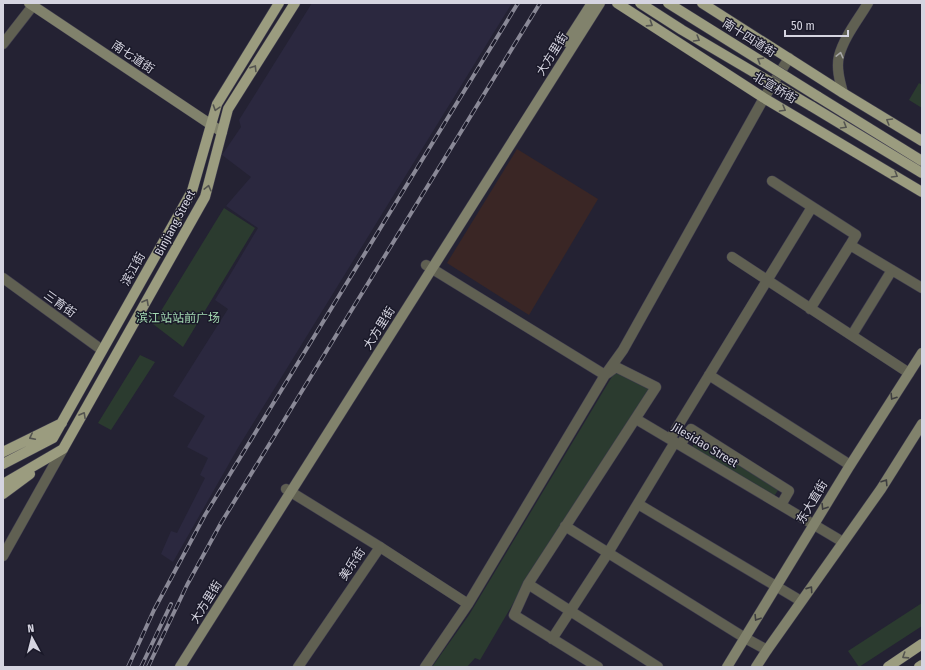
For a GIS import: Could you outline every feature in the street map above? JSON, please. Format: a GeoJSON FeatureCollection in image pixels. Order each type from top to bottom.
{"type":"FeatureCollection","features":[{"type":"Feature","properties":{"kind":"main road","name":"滨江街"},"geometry":{"type":"LineString","coordinates":[[3,464],[53,438],[192,191],[217,104],[279,3]]}},
{"type":"Feature","properties":{"kind":"main road","name":"Binjiang Street"},"geometry":{"type":"LineString","coordinates":[[64,449],[205,198],[228,109],[295,3]]}},
{"type":"Feature","properties":{"kind":"main road","name":"大方里街"},"geometry":{"type":"LineString","coordinates":[[175,667],[429,267],[592,3]]}},
{"type":"Feature","properties":{"kind":"main road","name":"大方里街"},"geometry":{"type":"LineString","coordinates":[[429,267],[600,3]]}},
{"type":"Feature","properties":{"kind":"main road","name":"北宣桥街"},"geometry":{"type":"LineString","coordinates":[[617,3],[764,98],[922,192]]}},
{"type":"Feature","properties":{"kind":"main road","name":"北宣桥街"},"geometry":{"type":"LineString","coordinates":[[640,3],[688,34],[922,173]]}},
{"type":"Feature","properties":{"kind":"main road","name":"南十四道街"},"geometry":{"type":"LineString","coordinates":[[668,3],[817,96]]}},
{"type":"Feature","properties":{"kind":"main road"},"geometry":{"type":"LineString","coordinates":[[702,3],[843,93],[922,141]]}},
{"type":"Feature","properties":{"kind":"main road","name":"南七道街"},"geometry":{"type":"LineString","coordinates":[[32,4],[222,132]]}},
{"type":"Feature","properties":{"kind":"main road","name":"北宣桥街"},"geometry":{"type":"LineString","coordinates":[[817,96],[922,160]]}},
{"type":"Feature","properties":{"kind":"main road","name":"东大直街"},"geometry":{"type":"LineString","coordinates":[[728,667],[813,524],[922,353]]}},
{"type":"Feature","properties":{"kind":"main road"},"geometry":{"type":"LineString","coordinates":[[3,452],[62,422]]}},
{"type":"Feature","properties":{"kind":"main road"},"geometry":{"type":"LineString","coordinates":[[756,667],[880,489],[922,424]]}},
{"type":"Feature","properties":{"kind":"main road"},"geometry":{"type":"LineString","coordinates":[[3,484],[64,449]]}},
{"type":"Feature","properties":{"kind":"main road"},"geometry":{"type":"LineString","coordinates":[[3,494],[19,483],[49,457]]}},
{"type":"Feature","properties":{"kind":"main road","name":"大方里街"},"geometry":{"type":"LineString","coordinates":[[180,667],[288,490]]}},
{"type":"Feature","properties":{"kind":"main road"},"geometry":{"type":"LineString","coordinates":[[888,667],[922,644]]}},
{"type":"Feature","properties":{"kind":"street"},"geometry":{"type":"LineString","coordinates":[[843,93],[839,75],[839,57],[845,42],[868,3]]}},
{"type":"Feature","properties":{"kind":"street"},"geometry":{"type":"LineString","coordinates":[[3,44],[32,4]]}},
{"type":"Feature","properties":{"kind":"street"},"geometry":{"type":"LineString","coordinates":[[425,667],[468,604],[606,375],[623,350],[764,98],[789,58]]}},
{"type":"Feature","properties":{"kind":"street"},"geometry":{"type":"LineString","coordinates":[[772,181],[856,235],[810,308]]}},
{"type":"Feature","properties":{"kind":"street"},"geometry":{"type":"LineString","coordinates":[[552,639],[571,612],[638,504],[675,442],[709,375],[812,206]]}},
{"type":"Feature","properties":{"kind":"street"},"geometry":{"type":"LineString","coordinates":[[850,245],[922,288]]}},
{"type":"Feature","properties":{"kind":"street"},"geometry":{"type":"LineString","coordinates":[[732,257],[909,373]]}},
{"type":"Feature","properties":{"kind":"street"},"geometry":{"type":"LineString","coordinates":[[429,267],[606,375]]}},
{"type":"Feature","properties":{"kind":"street"},"geometry":{"type":"LineString","coordinates":[[852,336],[892,270]]}},
{"type":"Feature","properties":{"kind":"street","name":"三育街"},"geometry":{"type":"LineString","coordinates":[[3,278],[102,350]]}},
{"type":"Feature","properties":{"kind":"street"},"geometry":{"type":"LineString","coordinates":[[598,667],[514,615],[528,584],[656,387],[616,366],[606,375]]}},
{"type":"Feature","properties":{"kind":"street"},"geometry":{"type":"LineString","coordinates":[[709,375],[850,465]]}},
{"type":"Feature","properties":{"kind":"street","name":"Jilesidao Street"},"geometry":{"type":"LineString","coordinates":[[636,419],[842,542]]}},
{"type":"Feature","properties":{"kind":"street"},"geometry":{"type":"LineString","coordinates":[[675,442],[691,429],[789,491],[781,505]]}},
{"type":"Feature","properties":{"kind":"street"},"geometry":{"type":"LineString","coordinates":[[3,556],[64,449]]}},
{"type":"Feature","properties":{"kind":"street","name":"美乐街"},"geometry":{"type":"LineString","coordinates":[[288,490],[380,548],[298,667]]}},
{"type":"Feature","properties":{"kind":"street"},"geometry":{"type":"LineString","coordinates":[[638,504],[801,601]]}},
{"type":"Feature","properties":{"kind":"street"},"geometry":{"type":"LineString","coordinates":[[565,526],[745,638],[767,650]]}},
{"type":"Feature","properties":{"kind":"street"},"geometry":{"type":"LineString","coordinates":[[380,548],[468,604]]}},
{"type":"Feature","properties":{"kind":"street"},"geometry":{"type":"LineString","coordinates":[[528,584],[658,667]]}},
{"type":"Feature","properties":{"kind":"shaded area"},"geometry":{"type":"Polygon","coordinates":[[[312,3],[512,3],[239,446],[173,562],[161,554],[171,531],[177,533],[205,478],[200,475],[208,458],[187,447],[205,416],[173,396],[228,309],[215,300],[258,228],[226,206],[251,177],[222,155],[241,127],[239,120],[312,3]]]}},
{"type":"Feature","properties":{"kind":"shaded area"},"geometry":{"type":"Polygon","coordinates":[[[517,149],[598,199],[529,315],[447,263],[517,149]]]}},
{"type":"Feature","properties":{"kind":"green space"},"geometry":{"type":"Polygon","coordinates":[[[919,83],[922,85],[922,108],[909,100],[919,83]]]}},
{"type":"Feature","properties":{"kind":"green space","name":"滨江站站前广场"},"geometry":{"type":"Polygon","coordinates":[[[224,208],[255,228],[183,347],[153,324],[224,208]]]}},
{"type":"Feature","properties":{"kind":"green space"},"geometry":{"type":"Polygon","coordinates":[[[140,355],[155,362],[111,430],[98,423],[140,355]]]}},
{"type":"Feature","properties":{"kind":"green space"},"geometry":{"type":"Polygon","coordinates":[[[616,370],[650,389],[524,585],[480,660],[475,658],[467,667],[432,667],[469,615],[616,370]]]}},
{"type":"Feature","properties":{"kind":"green space"},"geometry":{"type":"Polygon","coordinates":[[[696,439],[779,489],[772,499],[692,448],[696,439]]]}},
{"type":"Feature","properties":{"kind":"green space"},"geometry":{"type":"Polygon","coordinates":[[[922,603],[922,626],[859,667],[848,651],[922,603]]]}},
{"type":"Feature","properties":{"kind":"railway"},"geometry":{"type":"LineString","coordinates":[[128,667],[154,610],[205,515],[518,3]]}},
{"type":"Feature","properties":{"kind":"railway"},"geometry":{"type":"LineString","coordinates":[[148,667],[187,585],[221,523],[540,3]]}},
{"type":"Feature","properties":{"kind":"railway"},"geometry":{"type":"LineString","coordinates":[[141,667],[171,604]]}}]}
